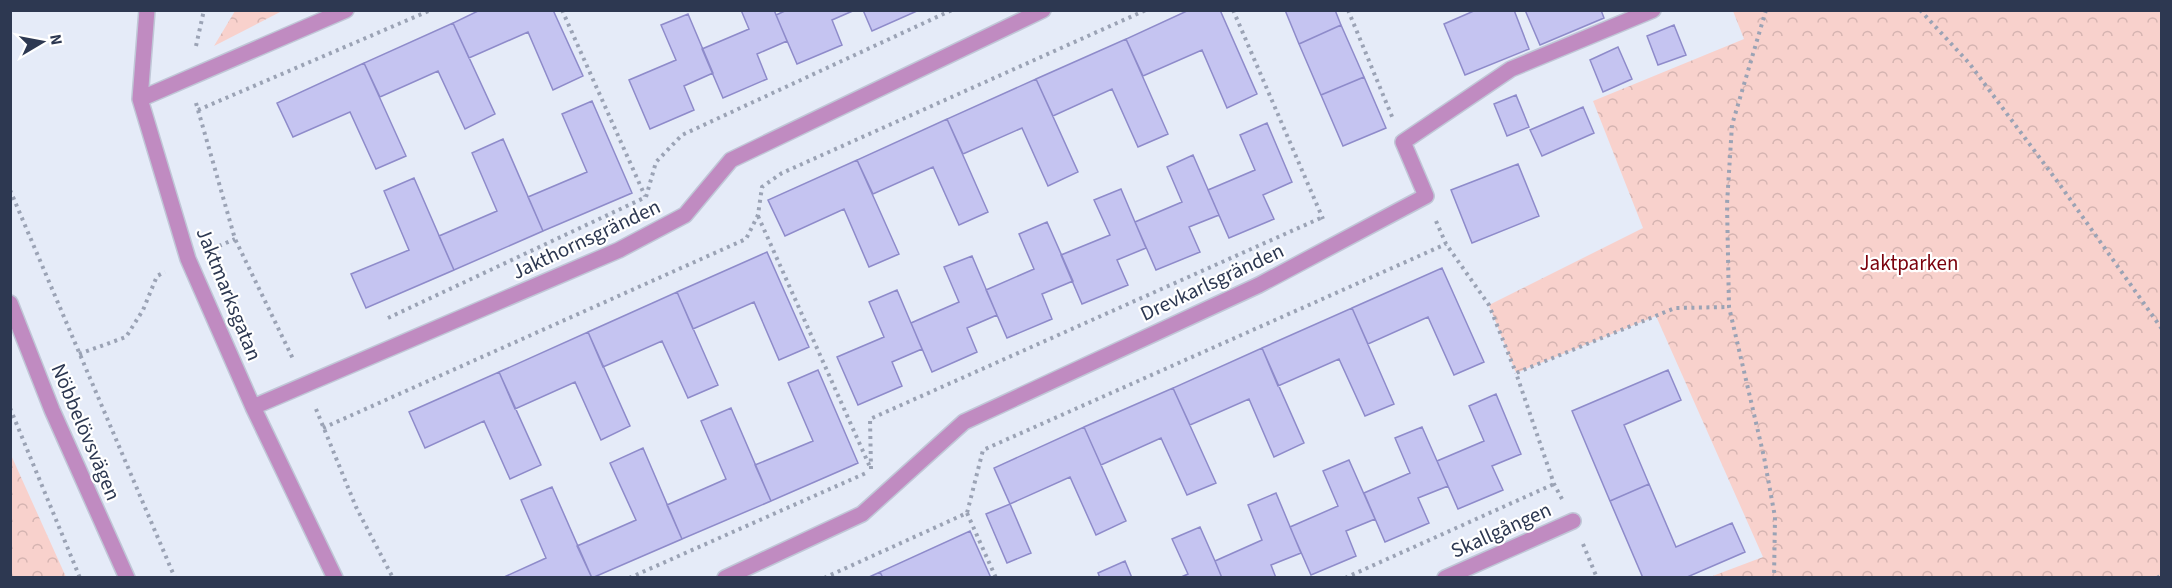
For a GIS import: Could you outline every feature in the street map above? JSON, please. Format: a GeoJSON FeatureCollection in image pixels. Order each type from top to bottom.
{"type":"FeatureCollection","features":[{"type":"Feature","properties":{"kind":"street","name":"Jaktmarksgatan"},"geometry":{"type":"LineString","coordinates":[[147,10],[140,99],[188,259],[253,407],[335,578]]}},
{"type":"Feature","properties":{"kind":"street"},"geometry":{"type":"LineString","coordinates":[[140,99],[346,10]]}},
{"type":"Feature","properties":{"kind":"street","name":"Jakthornsgränden"},"geometry":{"type":"LineString","coordinates":[[253,407],[619,250],[685,215],[731,160],[1043,10]]}},
{"type":"Feature","properties":{"kind":"street"},"geometry":{"type":"LineString","coordinates":[[1426,196],[1403,142],[1511,69],[1653,10]]}},
{"type":"Feature","properties":{"kind":"street","name":"Drevkarlsgränden"},"geometry":{"type":"LineString","coordinates":[[725,578],[862,514],[964,422],[1259,285],[1426,196]]}},
{"type":"Feature","properties":{"kind":"street","name":"Nöbbelövsvägen"},"geometry":{"type":"LineString","coordinates":[[10,303],[52,410],[127,578]]}},
{"type":"Feature","properties":{"kind":"street","name":"Skallgången"},"geometry":{"type":"LineString","coordinates":[[1445,578],[1573,521]]}},
{"type":"Feature","properties":{"kind":"path"},"geometry":{"type":"LineString","coordinates":[[204,10],[189,78],[235,239],[306,385],[356,507],[393,578]]}},
{"type":"Feature","properties":{"kind":"path"},"geometry":{"type":"LineString","coordinates":[[198,110],[431,10]]}},
{"type":"Feature","properties":{"kind":"path"},"geometry":{"type":"LineString","coordinates":[[562,10],[646,197]]}},
{"type":"Feature","properties":{"kind":"path"},"geometry":{"type":"LineString","coordinates":[[380,321],[646,197],[656,162],[682,135],[952,10]]}},
{"type":"Feature","properties":{"kind":"path"},"geometry":{"type":"LineString","coordinates":[[323,428],[746,239],[758,215],[762,187],[782,173],[1146,10]]}},
{"type":"Feature","properties":{"kind":"path"},"geometry":{"type":"LineString","coordinates":[[1233,10],[1335,245]]}},
{"type":"Feature","properties":{"kind":"path"},"geometry":{"type":"LineString","coordinates":[[1348,10],[1403,142]]}},
{"type":"Feature","properties":{"kind":"path"},"geometry":{"type":"LineString","coordinates":[[1766,10],[1732,125],[1727,204],[1729,307],[1764,457],[1775,517],[1774,578]]}},
{"type":"Feature","properties":{"kind":"path"},"geometry":{"type":"LineString","coordinates":[[1920,10],[1969,63],[2060,185],[2162,329]]}},
{"type":"Feature","properties":{"kind":"path"},"geometry":{"type":"LineString","coordinates":[[10,190],[175,578]]}},
{"type":"Feature","properties":{"kind":"path"},"geometry":{"type":"LineString","coordinates":[[1426,196],[1446,244],[1489,305],[1516,373],[1554,484],[1573,521],[1597,578]]}},
{"type":"Feature","properties":{"kind":"path"},"geometry":{"type":"LineString","coordinates":[[758,215],[872,470]]}},
{"type":"Feature","properties":{"kind":"path"},"geometry":{"type":"LineString","coordinates":[[79,354],[126,337],[143,310],[157,276],[188,259],[235,239]]}},
{"type":"Feature","properties":{"kind":"path"},"geometry":{"type":"LineString","coordinates":[[996,578],[967,513],[983,450],[1446,244]]}},
{"type":"Feature","properties":{"kind":"path"},"geometry":{"type":"LineString","coordinates":[[1516,373],[1675,308],[1729,307]]}},
{"type":"Feature","properties":{"kind":"path"},"geometry":{"type":"LineString","coordinates":[[10,408],[80,578]]}},
{"type":"Feature","properties":{"kind":"path"},"geometry":{"type":"LineString","coordinates":[[1345,578],[1554,484]]}},
{"type":"Feature","properties":{"kind":"path"},"geometry":{"type":"LineString","coordinates":[[824,578],[967,513]]}},
{"type":"Feature","properties":{"kind":"path"},"geometry":{"type":"LineString","coordinates":[[2157,578],[2162,575]]}},
{"type":"Feature","properties":{"kind":"green space"},"geometry":{"type":"Polygon","coordinates":[[[235,10],[282,11],[214,46],[235,10]]]}},
{"type":"Feature","properties":{"kind":"green space","name":"Jaktparken"},"geometry":{"type":"Polygon","coordinates":[[[1733,11],[2161,11],[2161,577],[1710,577],[1763,557],[1656,316],[1516,373],[1489,305],[1643,228],[1593,101],[1744,39],[1733,11]]]}},
{"type":"Feature","properties":{"kind":"green space"},"geometry":{"type":"Polygon","coordinates":[[[11,455],[66,577],[11,577],[11,455]]]}},
{"type":"Feature","properties":{"kind":"building"},"geometry":{"type":"Polygon","coordinates":[[[480,10],[553,10],[583,76],[553,90],[528,32],[469,58],[453,23],[480,10]]]}},
{"type":"Feature","properties":{"kind":"building"},"geometry":{"type":"Polygon","coordinates":[[[741,10],[774,10],[787,41],[757,54],[767,79],[723,98],[702,49],[749,29],[741,10]]]}},
{"type":"Feature","properties":{"kind":"building"},"geometry":{"type":"Polygon","coordinates":[[[787,10],[855,10],[832,20],[842,45],[797,64],[776,15],[787,10]]]}},
{"type":"Feature","properties":{"kind":"building"},"geometry":{"type":"Polygon","coordinates":[[[863,10],[917,10],[917,11],[872,31],[863,10]]]}},
{"type":"Feature","properties":{"kind":"building"},"geometry":{"type":"Polygon","coordinates":[[[1189,10],[1220,10],[1257,94],[1227,108],[1202,50],[1143,76],[1126,39],[1189,10]]]}},
{"type":"Feature","properties":{"kind":"building"},"geometry":{"type":"Polygon","coordinates":[[[1285,10],[1335,10],[1341,25],[1299,44],[1285,10]]]}},
{"type":"Feature","properties":{"kind":"building"},"geometry":{"type":"Polygon","coordinates":[[[1476,10],[1514,10],[1529,49],[1465,75],[1444,24],[1476,10]]]}},
{"type":"Feature","properties":{"kind":"building"},"geometry":{"type":"Polygon","coordinates":[[[1525,10],[1601,10],[1604,18],[1540,45],[1525,10]]]}},
{"type":"Feature","properties":{"kind":"building"},"geometry":{"type":"Polygon","coordinates":[[[688,14],[713,73],[684,86],[694,110],[650,129],[629,80],[676,60],[661,25],[688,14]]]}},
{"type":"Feature","properties":{"kind":"building"},"geometry":{"type":"Polygon","coordinates":[[[453,23],[495,114],[465,129],[438,71],[380,97],[364,63],[453,23]]]}},
{"type":"Feature","properties":{"kind":"building"},"geometry":{"type":"Polygon","coordinates":[[[1341,25],[1364,77],[1321,95],[1299,44],[1341,25]]]}},
{"type":"Feature","properties":{"kind":"building"},"geometry":{"type":"Polygon","coordinates":[[[1674,25],[1686,55],[1658,65],[1647,36],[1674,25]]]}},
{"type":"Feature","properties":{"kind":"building"},"geometry":{"type":"Polygon","coordinates":[[[1126,39],[1168,134],[1138,147],[1112,89],[1053,116],[1036,79],[1126,39]]]}},
{"type":"Feature","properties":{"kind":"building"},"geometry":{"type":"Polygon","coordinates":[[[1618,47],[1632,79],[1603,92],[1590,60],[1618,47]]]}},
{"type":"Feature","properties":{"kind":"building"},"geometry":{"type":"Polygon","coordinates":[[[364,63],[406,156],[376,169],[350,112],[293,137],[277,103],[364,63]]]}},
{"type":"Feature","properties":{"kind":"building"},"geometry":{"type":"Polygon","coordinates":[[[1364,77],[1386,128],[1343,146],[1321,95],[1364,77]]]}},
{"type":"Feature","properties":{"kind":"building"},"geometry":{"type":"Polygon","coordinates":[[[1036,79],[1078,172],[1048,186],[1022,128],[963,154],[947,119],[1036,79]]]}},
{"type":"Feature","properties":{"kind":"building"},"geometry":{"type":"Polygon","coordinates":[[[1516,95],[1529,127],[1507,136],[1494,104],[1516,95]]]}},
{"type":"Feature","properties":{"kind":"building"},"geometry":{"type":"Polygon","coordinates":[[[592,101],[632,193],[543,231],[528,197],[587,172],[562,114],[592,101]]]}},
{"type":"Feature","properties":{"kind":"building"},"geometry":{"type":"Polygon","coordinates":[[[1583,107],[1594,133],[1542,156],[1530,130],[1583,107]]]}},
{"type":"Feature","properties":{"kind":"building"},"geometry":{"type":"Polygon","coordinates":[[[947,119],[988,212],[959,225],[933,167],[873,194],[857,160],[947,119]]]}},
{"type":"Feature","properties":{"kind":"building"},"geometry":{"type":"Polygon","coordinates":[[[1267,123],[1292,182],[1263,195],[1274,219],[1229,238],[1208,190],[1255,170],[1240,135],[1267,123]]]}},
{"type":"Feature","properties":{"kind":"building"},"geometry":{"type":"Polygon","coordinates":[[[503,139],[543,231],[454,270],[439,236],[497,211],[472,153],[503,139]]]}},
{"type":"Feature","properties":{"kind":"building"},"geometry":{"type":"Polygon","coordinates":[[[1193,155],[1219,215],[1189,227],[1200,252],[1156,270],[1135,222],[1182,202],[1167,167],[1193,155]]]}},
{"type":"Feature","properties":{"kind":"building"},"geometry":{"type":"Polygon","coordinates":[[[857,160],[899,254],[869,267],[844,209],[785,236],[768,200],[857,160]]]}},
{"type":"Feature","properties":{"kind":"building"},"geometry":{"type":"Polygon","coordinates":[[[1518,164],[1539,216],[1472,243],[1451,190],[1518,164]]]}},
{"type":"Feature","properties":{"kind":"building"},"geometry":{"type":"Polygon","coordinates":[[[414,178],[454,270],[366,308],[351,274],[409,250],[384,191],[414,178]]]}},
{"type":"Feature","properties":{"kind":"building"},"geometry":{"type":"Polygon","coordinates":[[[1121,189],[1146,248],[1117,260],[1128,285],[1082,304],[1061,255],[1110,235],[1094,200],[1121,189]]]}},
{"type":"Feature","properties":{"kind":"building"},"geometry":{"type":"Polygon","coordinates":[[[1047,222],[1073,281],[1042,294],[1052,319],[1007,338],[986,290],[1034,269],[1019,234],[1047,222]]]}},
{"type":"Feature","properties":{"kind":"building"},"geometry":{"type":"Polygon","coordinates":[[[767,252],[809,347],[779,360],[754,302],[693,329],[677,292],[767,252]]]}},
{"type":"Feature","properties":{"kind":"building"},"geometry":{"type":"Polygon","coordinates":[[[972,256],[997,315],[967,328],[977,352],[932,372],[911,323],[959,302],[944,267],[972,256]]]}},
{"type":"Feature","properties":{"kind":"building"},"geometry":{"type":"Polygon","coordinates":[[[1442,268],[1484,362],[1454,375],[1428,317],[1368,344],[1352,308],[1442,268]]]}},
{"type":"Feature","properties":{"kind":"building"},"geometry":{"type":"Polygon","coordinates":[[[897,290],[922,349],[892,362],[902,386],[858,405],[837,357],[884,337],[869,302],[897,290]]]}},
{"type":"Feature","properties":{"kind":"building"},"geometry":{"type":"Polygon","coordinates":[[[677,292],[718,385],[688,398],[662,341],[603,367],[588,332],[677,292]]]}},
{"type":"Feature","properties":{"kind":"building"},"geometry":{"type":"Polygon","coordinates":[[[1352,308],[1394,404],[1365,416],[1339,359],[1278,386],[1262,348],[1352,308]]]}},
{"type":"Feature","properties":{"kind":"building"},"geometry":{"type":"Polygon","coordinates":[[[588,332],[630,426],[601,440],[575,382],[515,409],[499,372],[588,332]]]}},
{"type":"Feature","properties":{"kind":"building"},"geometry":{"type":"Polygon","coordinates":[[[1262,348],[1304,443],[1274,457],[1249,399],[1190,425],[1173,388],[1262,348]]]}},
{"type":"Feature","properties":{"kind":"building"},"geometry":{"type":"Polygon","coordinates":[[[818,370],[858,463],[771,501],[755,465],[813,441],[788,383],[818,370]]]}},
{"type":"Feature","properties":{"kind":"building"},"geometry":{"type":"Polygon","coordinates":[[[1668,370],[1681,400],[1624,425],[1649,484],[1610,501],[1572,411],[1668,370]]]}},
{"type":"Feature","properties":{"kind":"building"},"geometry":{"type":"Polygon","coordinates":[[[499,372],[541,465],[510,479],[484,421],[425,448],[409,412],[499,372]]]}},
{"type":"Feature","properties":{"kind":"building"},"geometry":{"type":"Polygon","coordinates":[[[1173,388],[1216,483],[1187,495],[1161,438],[1101,465],[1084,427],[1173,388]]]}},
{"type":"Feature","properties":{"kind":"building"},"geometry":{"type":"Polygon","coordinates":[[[1496,394],[1521,454],[1492,466],[1503,490],[1458,509],[1437,461],[1484,441],[1469,406],[1496,394]]]}},
{"type":"Feature","properties":{"kind":"building"},"geometry":{"type":"Polygon","coordinates":[[[731,408],[771,501],[682,539],[667,505],[726,479],[701,421],[731,408]]]}},
{"type":"Feature","properties":{"kind":"building"},"geometry":{"type":"Polygon","coordinates":[[[1084,427],[1126,521],[1096,535],[1070,477],[1010,504],[994,468],[1084,427]]]}},
{"type":"Feature","properties":{"kind":"building"},"geometry":{"type":"Polygon","coordinates":[[[1422,427],[1448,486],[1418,498],[1429,523],[1385,542],[1364,493],[1410,473],[1395,438],[1422,427]]]}},
{"type":"Feature","properties":{"kind":"building"},"geometry":{"type":"Polygon","coordinates":[[[643,448],[682,539],[592,578],[577,546],[636,520],[610,463],[643,448]]]}},
{"type":"Feature","properties":{"kind":"building"},"geometry":{"type":"Polygon","coordinates":[[[1349,460],[1375,519],[1346,531],[1356,556],[1311,575],[1290,527],[1338,506],[1323,471],[1349,460]]]}},
{"type":"Feature","properties":{"kind":"building"},"geometry":{"type":"Polygon","coordinates":[[[1649,484],[1676,547],[1732,523],[1745,552],[1685,578],[1643,578],[1610,501],[1649,484]]]}},
{"type":"Feature","properties":{"kind":"building"},"geometry":{"type":"Polygon","coordinates":[[[552,487],[592,578],[502,578],[546,558],[521,500],[552,487]]]}},
{"type":"Feature","properties":{"kind":"building"},"geometry":{"type":"Polygon","coordinates":[[[1276,493],[1301,553],[1271,565],[1276,578],[1222,578],[1215,561],[1262,540],[1248,505],[1276,493]]]}},
{"type":"Feature","properties":{"kind":"building"},"geometry":{"type":"Polygon","coordinates":[[[1010,504],[1031,553],[1007,563],[986,514],[1010,504]]]}},
{"type":"Feature","properties":{"kind":"building"},"geometry":{"type":"Polygon","coordinates":[[[1200,527],[1222,578],[1179,578],[1188,574],[1172,539],[1200,527]]]}},
{"type":"Feature","properties":{"kind":"building"},"geometry":{"type":"Polygon","coordinates":[[[970,531],[991,578],[883,578],[880,572],[970,531]]]}},
{"type":"Feature","properties":{"kind":"building"},"geometry":{"type":"Polygon","coordinates":[[[1125,561],[1132,578],[1100,578],[1098,573],[1125,561]]]}},
{"type":"Feature","properties":{"kind":"building"},"geometry":{"type":"Polygon","coordinates":[[[880,572],[883,578],[867,578],[880,572]]]}}]}
